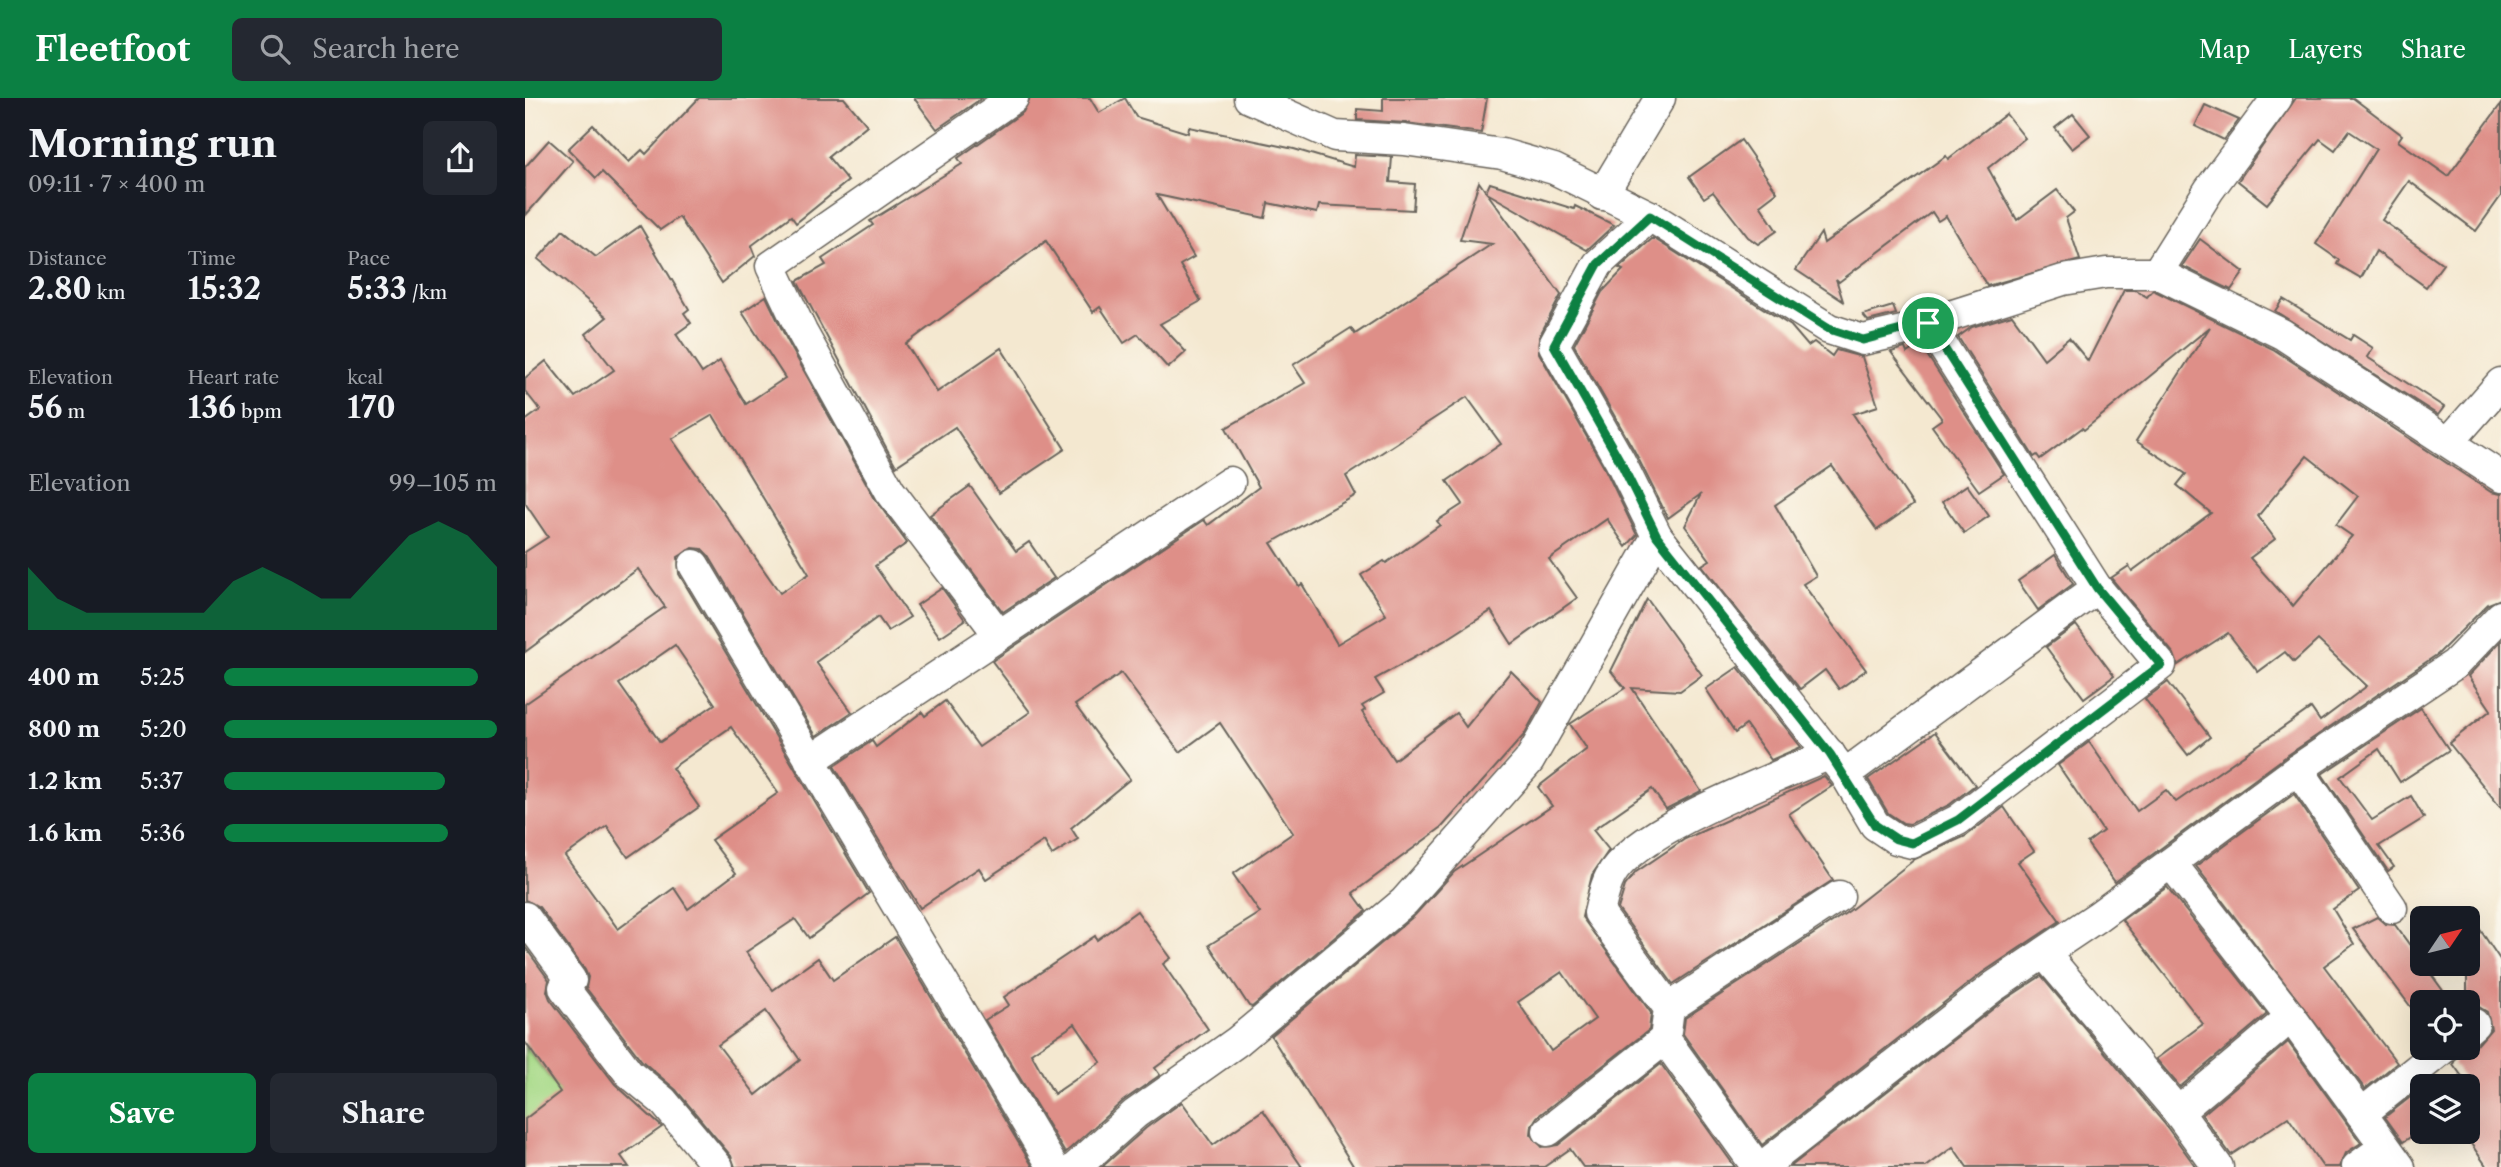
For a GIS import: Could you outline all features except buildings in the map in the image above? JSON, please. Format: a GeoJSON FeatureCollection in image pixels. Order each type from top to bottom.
{"type":"FeatureCollection","features":[{"type":"Feature","properties":{"kind":"street"},"geometry":{"type":"LineString","coordinates":[[999,635],[890,491],[802,332],[771,266],[1013,98]]}},
{"type":"Feature","properties":{"kind":"street"},"geometry":{"type":"LineString","coordinates":[[1249,98],[1335,136],[1404,141],[1501,154],[1554,169],[1602,195],[1650,216],[1829,329],[1863,340],[1928,323],[2063,280],[2106,273],[2157,273],[2282,334],[2501,477]]}},
{"type":"Feature","properties":{"kind":"street"},"geometry":{"type":"LineString","coordinates":[[1602,195],[1660,98]]}},
{"type":"Feature","properties":{"kind":"street"},"geometry":{"type":"LineString","coordinates":[[2157,273],[2209,190],[2277,98]]}},
{"type":"Feature","properties":{"kind":"street"},"geometry":{"type":"LineString","coordinates":[[1650,216],[1598,264],[1554,345],[1620,461],[1657,536],[1837,764],[1875,825],[1896,839],[1912,843],[1958,820],[2017,778],[2161,665],[2097,588],[1928,323]]}},
{"type":"Feature","properties":{"kind":"street"},"geometry":{"type":"LineString","coordinates":[[2449,442],[2501,383]]}},
{"type":"Feature","properties":{"kind":"street"},"geometry":{"type":"LineString","coordinates":[[810,761],[1230,482]]}},
{"type":"Feature","properties":{"kind":"street"},"geometry":{"type":"LineString","coordinates":[[1076,1167],[1135,1114],[1238,1041],[1404,902],[1529,761],[1657,536]]}},
{"type":"Feature","properties":{"kind":"street"},"geometry":{"type":"LineString","coordinates":[[694,565],[1053,1167]]}},
{"type":"Feature","properties":{"kind":"street"},"geometry":{"type":"LineString","coordinates":[[1757,1167],[1665,1038],[1669,1008],[1599,913],[1610,875],[1644,842],[1683,819],[1837,764],[2097,588]]}},
{"type":"Feature","properties":{"kind":"street"},"geometry":{"type":"LineString","coordinates":[[1762,1167],[1993,987],[2171,863],[2298,769],[2455,664],[2501,616]]}},
{"type":"Feature","properties":{"kind":"street"},"geometry":{"type":"LineString","coordinates":[[2298,769],[2392,908]]}},
{"type":"Feature","properties":{"kind":"street"},"geometry":{"type":"LineString","coordinates":[[2171,863],[2291,1017],[2393,1157],[2357,1167]]}},
{"type":"Feature","properties":{"kind":"street"},"geometry":{"type":"LineString","coordinates":[[1669,1008],[1839,896]]}},
{"type":"Feature","properties":{"kind":"street"},"geometry":{"type":"LineString","coordinates":[[525,917],[571,980],[564,988],[629,1073],[663,1101],[718,1167]]}},
{"type":"Feature","properties":{"kind":"street"},"geometry":{"type":"LineString","coordinates":[[2044,953],[2178,1112],[2218,1167]]}},
{"type":"Feature","properties":{"kind":"street"},"geometry":{"type":"LineString","coordinates":[[2178,1112],[2291,1017]]}},
{"type":"Feature","properties":{"kind":"street"},"geometry":{"type":"LineString","coordinates":[[1548,1131],[1665,1038]]}},
{"type":"Feature","properties":{"kind":"street"},"geometry":{"type":"LineString","coordinates":[[2361,1114],[2429,1060]]}},
{"type":"Feature","properties":{"kind":"green space"},"geometry":{"type":"Polygon","coordinates":[[[525,1046],[570,1104],[525,1167],[525,1046]]]}},
{"type":"Feature","properties":{"kind":"route"},"geometry":{"type":"LineString","coordinates":[[1650,216],[1719,257],[1775,297],[1829,329],[1863,340],[1928,323],[2097,588],[2161,665],[2017,778],[1958,820],[1912,843],[1896,839],[1875,825],[1830,754],[1657,536],[1620,461],[1554,345],[1598,264],[1650,216]]}}]}
